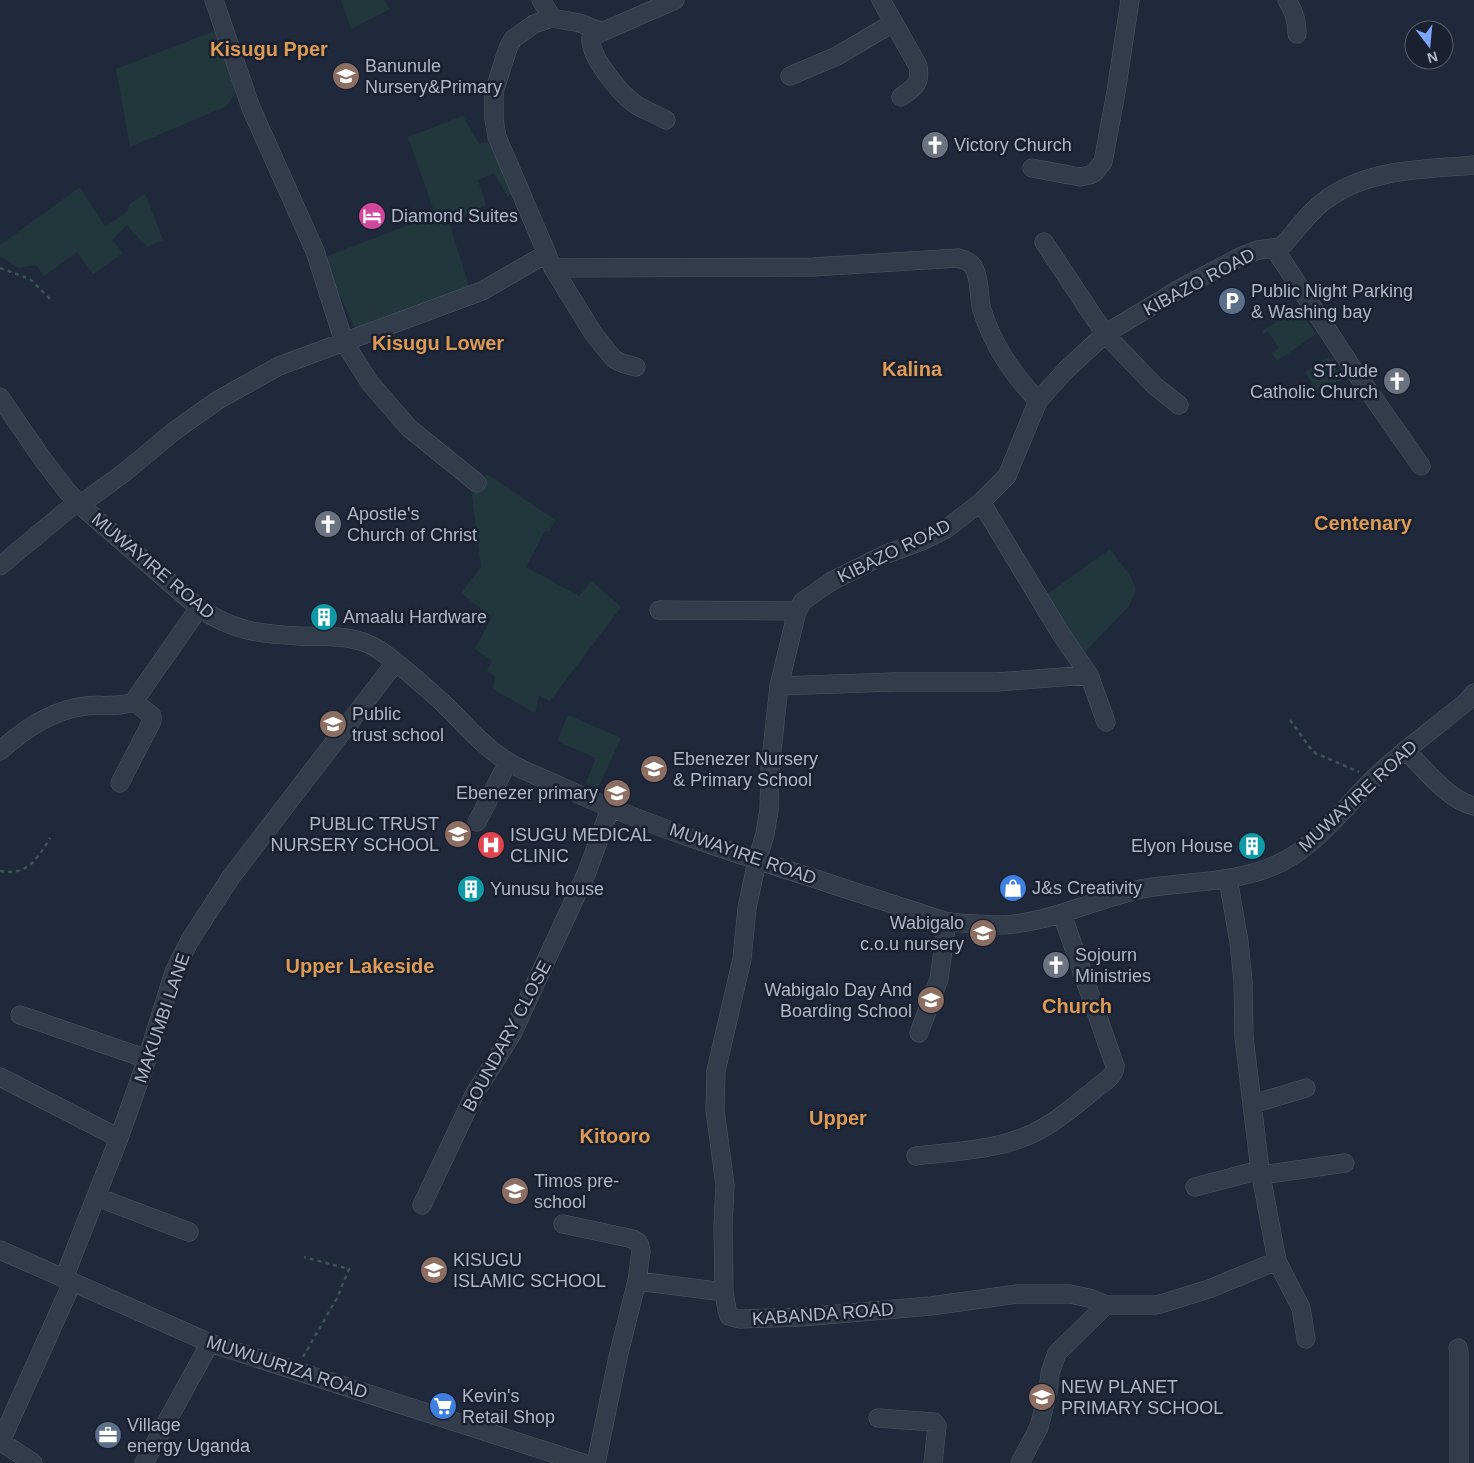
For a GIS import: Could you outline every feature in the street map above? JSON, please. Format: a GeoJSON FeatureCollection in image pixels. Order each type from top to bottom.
{"type":"FeatureCollection","features":[{"type":"Feature","properties":{"kind":"street"},"geometry":{"type":"LineString","coordinates":[[214,0],[251,108],[315,251],[344,342],[370,383],[409,428],[477,483]]}},
{"type":"Feature","properties":{"kind":"street"},"geometry":{"type":"LineString","coordinates":[[541,0],[552,18]]}},
{"type":"Feature","properties":{"kind":"street"},"geometry":{"type":"LineString","coordinates":[[666,120],[638,106],[628,98],[593,53],[590,42],[591,38],[602,32],[675,0]]}},
{"type":"Feature","properties":{"kind":"street"},"geometry":{"type":"LineString","coordinates":[[881,0],[918,66],[920,78],[916,86],[902,97]]}},
{"type":"Feature","properties":{"kind":"street"},"geometry":{"type":"LineString","coordinates":[[1032,168],[1080,177],[1095,172],[1103,162],[1130,0]]}},
{"type":"Feature","properties":{"kind":"street"},"geometry":{"type":"LineString","coordinates":[[1287,0],[1297,21],[1297,34]]}},
{"type":"Feature","properties":{"kind":"street"},"geometry":{"type":"LineString","coordinates":[[602,32],[580,23],[552,18],[534,24],[512,39],[494,92],[494,119],[497,137],[550,261],[593,333],[604,347],[614,359],[636,367]]}},
{"type":"Feature","properties":{"kind":"street"},"geometry":{"type":"LineString","coordinates":[[790,76],[837,56],[893,23]]}},
{"type":"Feature","properties":{"kind":"street","name":"KIBAZO ROAD"},"geometry":{"type":"LineString","coordinates":[[797,610],[803,601],[832,581],[884,555],[922,541],[946,529],[981,502],[1007,476],[1038,401],[1066,370],[1104,334],[1183,287],[1242,256],[1284,244],[1322,202],[1360,181],[1382,174],[1474,165]]}},
{"type":"Feature","properties":{"kind":"street"},"geometry":{"type":"LineString","coordinates":[[1044,242],[1104,334],[1154,386],[1179,405]]}},
{"type":"Feature","properties":{"kind":"street"},"geometry":{"type":"LineString","coordinates":[[1274,248],[1349,363],[1421,466]]}},
{"type":"Feature","properties":{"kind":"street"},"geometry":{"type":"LineString","coordinates":[[0,566],[79,504],[125,472],[173,432],[218,400],[279,366],[482,291],[550,261],[813,267],[958,258],[964,260],[975,270],[981,308],[996,347],[1022,384],[1038,401]]}},
{"type":"Feature","properties":{"kind":"street","name":"MUWAYIRE ROAD"},"geometry":{"type":"LineString","coordinates":[[0,396],[41,457],[79,504],[199,608],[220,622],[233,625],[242,630],[301,636],[332,636],[358,640],[379,650],[395,663],[442,703],[476,738],[508,762],[610,808],[757,860],[947,922],[998,925],[1025,922],[1062,914],[1111,896],[1150,887],[1228,879],[1263,871],[1289,858],[1312,842],[1405,750],[1454,712],[1474,693]]}},
{"type":"Feature","properties":{"kind":"street"},"geometry":{"type":"LineString","coordinates":[[981,502],[1061,634],[1089,675],[1106,722]]}},
{"type":"Feature","properties":{"kind":"street"},"geometry":{"type":"LineString","coordinates":[[0,751],[28,729],[55,715],[83,706],[126,704],[134,701],[199,608]]}},
{"type":"Feature","properties":{"kind":"street"},"geometry":{"type":"LineString","coordinates":[[660,610],[797,610],[779,686],[770,769],[766,834],[757,860]]}},
{"type":"Feature","properties":{"kind":"street","name":"MAKUMBI LANE"},"geometry":{"type":"LineString","coordinates":[[0,1441],[68,1280],[147,1060],[174,972],[190,940],[231,877],[395,663]]}},
{"type":"Feature","properties":{"kind":"street"},"geometry":{"type":"LineString","coordinates":[[779,686],[893,682],[997,682],[1089,675]]}},
{"type":"Feature","properties":{"kind":"street"},"geometry":{"type":"LineString","coordinates":[[120,783],[152,721],[150,714],[134,701]]}},
{"type":"Feature","properties":{"kind":"street"},"geometry":{"type":"LineString","coordinates":[[1405,750],[1446,792],[1468,805],[1474,806]]}},
{"type":"Feature","properties":{"kind":"street"},"geometry":{"type":"LineString","coordinates":[[478,822],[508,762]]}},
{"type":"Feature","properties":{"kind":"street","name":"BOUNDARY CLOSE"},"geometry":{"type":"LineString","coordinates":[[422,1206],[475,1093],[512,1034],[587,872],[610,808]]}},
{"type":"Feature","properties":{"kind":"street","name":"KABANDA ROAD"},"geometry":{"type":"LineString","coordinates":[[757,860],[747,908],[742,959],[716,1071],[715,1110],[725,1185],[723,1226],[724,1292],[729,1316],[739,1319],[802,1317],[931,1306],[1016,1294],[1070,1294],[1089,1298],[1106,1305],[1157,1305],[1209,1289],[1277,1261]]}},
{"type":"Feature","properties":{"kind":"street"},"geometry":{"type":"LineString","coordinates":[[1228,879],[1239,942],[1243,981],[1244,1037],[1261,1172],[1277,1261],[1301,1308],[1306,1338]]}},
{"type":"Feature","properties":{"kind":"street"},"geometry":{"type":"LineString","coordinates":[[916,1156],[974,1149],[1012,1141],[1043,1128],[1075,1106],[1112,1075],[1116,1066],[1062,914]]}},
{"type":"Feature","properties":{"kind":"street"},"geometry":{"type":"LineString","coordinates":[[919,1033],[940,980],[947,922]]}},
{"type":"Feature","properties":{"kind":"street"},"geometry":{"type":"LineString","coordinates":[[20,1015],[147,1060]]}},
{"type":"Feature","properties":{"kind":"street"},"geometry":{"type":"LineString","coordinates":[[0,1078],[119,1138]]}},
{"type":"Feature","properties":{"kind":"street"},"geometry":{"type":"LineString","coordinates":[[1253,1104],[1306,1088]]}},
{"type":"Feature","properties":{"kind":"street"},"geometry":{"type":"LineString","coordinates":[[1195,1186],[1261,1172],[1345,1163]]}},
{"type":"Feature","properties":{"kind":"street"},"geometry":{"type":"LineString","coordinates":[[97,1197],[189,1232]]}},
{"type":"Feature","properties":{"kind":"street"},"geometry":{"type":"LineString","coordinates":[[563,1224],[633,1239],[639,1243],[642,1251],[638,1281],[618,1357],[596,1463]]}},
{"type":"Feature","properties":{"kind":"street","name":"MUWUURIZA ROAD"},"geometry":{"type":"LineString","coordinates":[[0,1250],[210,1343],[582,1463]]}},
{"type":"Feature","properties":{"kind":"street"},"geometry":{"type":"LineString","coordinates":[[638,1281],[724,1292]]}},
{"type":"Feature","properties":{"kind":"street"},"geometry":{"type":"LineString","coordinates":[[1020,1463],[1039,1428],[1048,1392],[1050,1373],[1057,1353],[1106,1305]]}},
{"type":"Feature","properties":{"kind":"street"},"geometry":{"type":"LineString","coordinates":[[144,1463],[210,1343]]}},
{"type":"Feature","properties":{"kind":"street"},"geometry":{"type":"LineString","coordinates":[[1458,1348],[1459,1463]]}},
{"type":"Feature","properties":{"kind":"street"},"geometry":{"type":"LineString","coordinates":[[878,1418],[934,1422],[937,1426],[933,1463]]}},
{"type":"Feature","properties":{"kind":"street"},"geometry":{"type":"LineString","coordinates":[[0,1441],[34,1463]]}},
{"type":"Feature","properties":{"kind":"path"},"geometry":{"type":"LineString","coordinates":[[0,268],[30,279],[51,300]]}},
{"type":"Feature","properties":{"kind":"path"},"geometry":{"type":"LineString","coordinates":[[1290,720],[1313,752],[1374,779]]}},
{"type":"Feature","properties":{"kind":"path"},"geometry":{"type":"LineString","coordinates":[[0,871],[24,869],[40,856],[50,838]]}},
{"type":"Feature","properties":{"kind":"path"},"geometry":{"type":"LineString","coordinates":[[302,1358],[337,1298],[349,1270],[304,1257]]}},
{"type":"Feature","properties":{"kind":"green space"},"geometry":{"type":"Polygon","coordinates":[[[341,0],[384,0],[390,9],[351,29],[341,0]]]}},
{"type":"Feature","properties":{"kind":"green space"},"geometry":{"type":"Polygon","coordinates":[[[217,30],[236,85],[234,95],[227,106],[130,147],[116,69],[217,30]]]}},
{"type":"Feature","properties":{"kind":"green space"},"geometry":{"type":"Polygon","coordinates":[[[463,116],[479,144],[488,142],[514,192],[508,197],[494,173],[478,180],[486,205],[449,223],[470,289],[408,313],[355,328],[332,279],[325,257],[409,225],[437,220],[408,137],[463,116]]]}},
{"type":"Feature","properties":{"kind":"green space"},"geometry":{"type":"Polygon","coordinates":[[[80,187],[105,227],[127,212],[129,205],[144,194],[163,240],[147,247],[127,225],[112,240],[123,253],[93,274],[77,252],[44,276],[36,265],[18,268],[0,256],[0,245],[80,187]]]}},
{"type":"Feature","properties":{"kind":"green space"},"geometry":{"type":"Polygon","coordinates":[[[1298,308],[1316,334],[1277,361],[1272,353],[1279,348],[1268,331],[1263,334],[1262,331],[1298,308]]]}},
{"type":"Feature","properties":{"kind":"green space"},"geometry":{"type":"Polygon","coordinates":[[[1329,357],[1342,379],[1312,397],[1306,388],[1312,384],[1305,372],[1329,357]]]}},
{"type":"Feature","properties":{"kind":"green space"},"geometry":{"type":"Polygon","coordinates":[[[487,474],[555,520],[549,532],[545,531],[526,567],[579,596],[592,581],[621,607],[550,701],[539,696],[535,713],[493,689],[495,676],[487,671],[492,661],[475,649],[492,617],[461,593],[481,567],[471,488],[487,474]]]}},
{"type":"Feature","properties":{"kind":"green space"},"geometry":{"type":"Polygon","coordinates":[[[1110,549],[1131,577],[1136,590],[1129,606],[1082,655],[1045,596],[1110,549]]]}},
{"type":"Feature","properties":{"kind":"green space"},"geometry":{"type":"Polygon","coordinates":[[[568,715],[621,738],[598,788],[586,783],[596,758],[557,741],[568,715]]]}},
{"type":"Feature","properties":{"kind":"place","name":"Banunule Nursery&Primary"},"geometry":{"type":"Point","coordinates":[346,76]}},
{"type":"Feature","properties":{"kind":"place","name":"Victory Church"},"geometry":{"type":"Point","coordinates":[935,145]}},
{"type":"Feature","properties":{"kind":"place","name":"Diamond Suites"},"geometry":{"type":"Point","coordinates":[372,216]}},
{"type":"Feature","properties":{"kind":"place","name":"Public Night Parking & Washing bay"},"geometry":{"type":"Point","coordinates":[1232,301]}},
{"type":"Feature","properties":{"kind":"place","name":"ST.Jude Catholic Church"},"geometry":{"type":"Point","coordinates":[1397,381]}},
{"type":"Feature","properties":{"kind":"place","name":"Apostle's Church of Christ"},"geometry":{"type":"Point","coordinates":[328,524]}},
{"type":"Feature","properties":{"kind":"place","name":"Amaalu Hardware"},"geometry":{"type":"Point","coordinates":[324,617]}},
{"type":"Feature","properties":{"kind":"place","name":"Public trust school"},"geometry":{"type":"Point","coordinates":[333,724]}},
{"type":"Feature","properties":{"kind":"place","name":"Ebenezer Nursery & Primary School"},"geometry":{"type":"Point","coordinates":[654,769]}},
{"type":"Feature","properties":{"kind":"place","name":"Ebenezer primary"},"geometry":{"type":"Point","coordinates":[617,793]}},
{"type":"Feature","properties":{"kind":"place","name":"PUBLIC TRUST NURSERY SCHOOL"},"geometry":{"type":"Point","coordinates":[458,834]}},
{"type":"Feature","properties":{"kind":"place","name":"ISUGU MEDICAL CLINIC"},"geometry":{"type":"Point","coordinates":[491,845]}},
{"type":"Feature","properties":{"kind":"place","name":"Elyon House"},"geometry":{"type":"Point","coordinates":[1252,846]}},
{"type":"Feature","properties":{"kind":"place","name":"J&s Creativity"},"geometry":{"type":"Point","coordinates":[1013,888]}},
{"type":"Feature","properties":{"kind":"place","name":"Yunusu house"},"geometry":{"type":"Point","coordinates":[471,889]}},
{"type":"Feature","properties":{"kind":"place","name":"Wabigalo c.o.u nursery"},"geometry":{"type":"Point","coordinates":[983,933]}},
{"type":"Feature","properties":{"kind":"place","name":"Sojourn Ministries"},"geometry":{"type":"Point","coordinates":[1056,965]}},
{"type":"Feature","properties":{"kind":"place","name":"Wabigalo Day And Boarding School"},"geometry":{"type":"Point","coordinates":[931,1000]}},
{"type":"Feature","properties":{"kind":"place","name":"Timos pre- school"},"geometry":{"type":"Point","coordinates":[515,1191]}},
{"type":"Feature","properties":{"kind":"place","name":"KISUGU ISLAMIC SCHOOL"},"geometry":{"type":"Point","coordinates":[434,1270]}},
{"type":"Feature","properties":{"kind":"place","name":"NEW PLANET PRIMARY SCHOOL"},"geometry":{"type":"Point","coordinates":[1042,1397]}},
{"type":"Feature","properties":{"kind":"place","name":"Kevin's Retail Shop"},"geometry":{"type":"Point","coordinates":[443,1406]}},
{"type":"Feature","properties":{"kind":"place","name":"Village energy Uganda"},"geometry":{"type":"Point","coordinates":[108,1435]}},
{"type":"Feature","properties":{"kind":"district","name":"Kisugu Pper"},"geometry":{"type":"Point","coordinates":[269,49]}},
{"type":"Feature","properties":{"kind":"district","name":"Kisugu Lower"},"geometry":{"type":"Point","coordinates":[438,343]}},
{"type":"Feature","properties":{"kind":"district","name":"Kalina"},"geometry":{"type":"Point","coordinates":[912,369]}},
{"type":"Feature","properties":{"kind":"district","name":"Centenary"},"geometry":{"type":"Point","coordinates":[1363,523]}},
{"type":"Feature","properties":{"kind":"district","name":"Upper Lakeside"},"geometry":{"type":"Point","coordinates":[360,966]}},
{"type":"Feature","properties":{"kind":"district","name":"Church"},"geometry":{"type":"Point","coordinates":[1077,1006]}},
{"type":"Feature","properties":{"kind":"district","name":"Upper"},"geometry":{"type":"Point","coordinates":[838,1118]}},
{"type":"Feature","properties":{"kind":"district","name":"Kitooro"},"geometry":{"type":"Point","coordinates":[615,1136]}}]}
